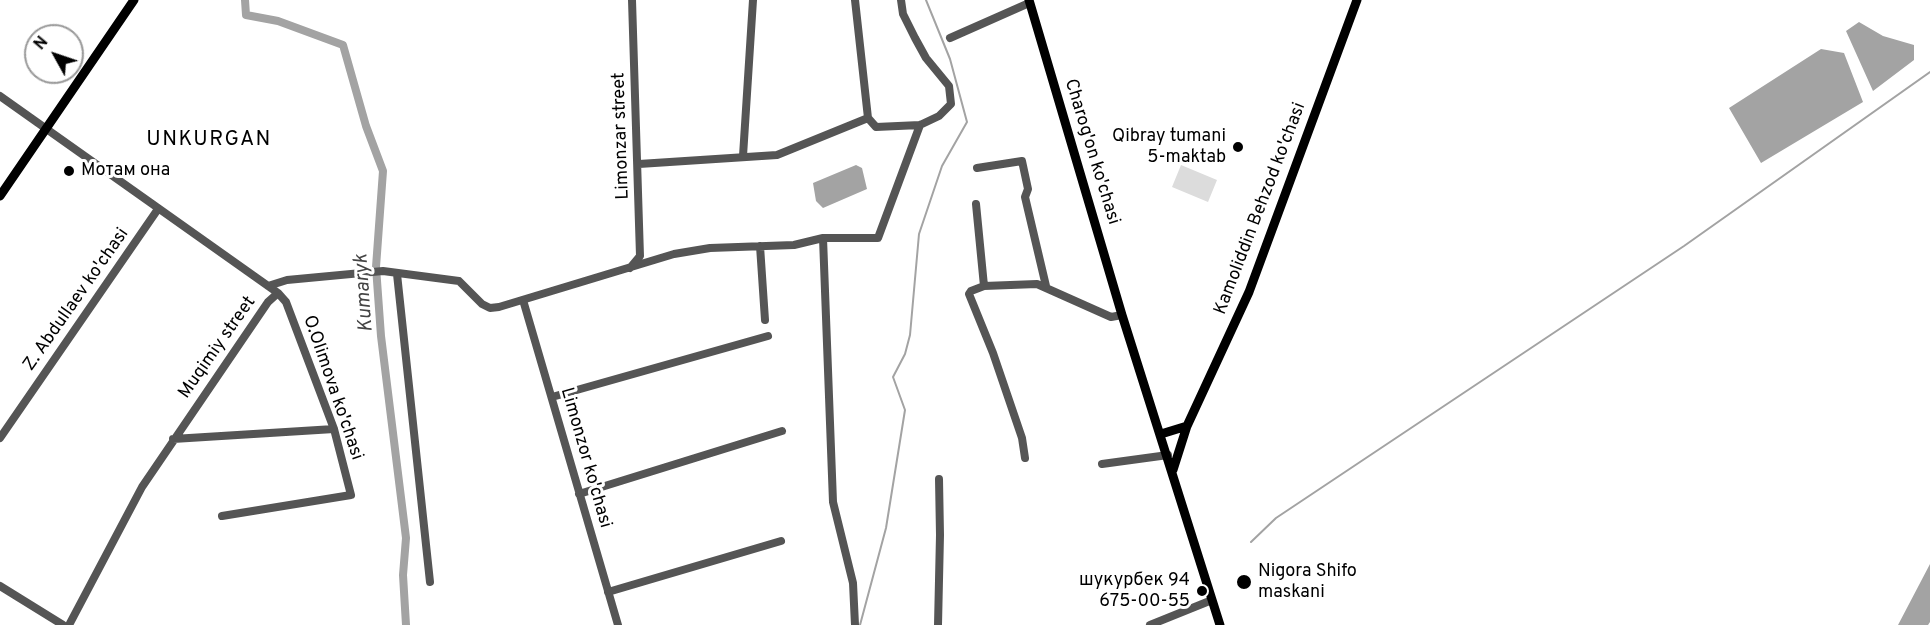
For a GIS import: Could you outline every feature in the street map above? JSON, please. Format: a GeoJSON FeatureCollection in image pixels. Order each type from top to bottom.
{"type":"FeatureCollection","features":[{"type":"Feature","properties":{"kind":"main road"},"geometry":{"type":"LineString","coordinates":[[0,196],[134,0]]}},
{"type":"Feature","properties":{"kind":"main road","name":"Kamoliddin Behzod ko'chasi"},"geometry":{"type":"LineString","coordinates":[[1173,471],[1187,426],[1249,292],[1357,0]]}},
{"type":"Feature","properties":{"kind":"main road","name":"Charog'on ko'chasi"},"geometry":{"type":"LineString","coordinates":[[1029,2],[1122,315],[1220,625]]}},
{"type":"Feature","properties":{"kind":"main road"},"geometry":{"type":"LineString","coordinates":[[1161,434],[1187,426]]}},
{"type":"Feature","properties":{"kind":"street","name":"Limonzar street"},"geometry":{"type":"LineString","coordinates":[[630,268],[640,256],[639,164],[632,0]]}},
{"type":"Feature","properties":{"kind":"street"},"geometry":{"type":"LineString","coordinates":[[743,156],[753,0]]}},
{"type":"Feature","properties":{"kind":"street"},"geometry":{"type":"LineString","coordinates":[[855,0],[868,118],[876,127],[920,125],[939,116],[951,104],[949,86],[926,58],[903,14],[901,0]]}},
{"type":"Feature","properties":{"kind":"street"},"geometry":{"type":"LineString","coordinates":[[950,38],[1029,2]]}},
{"type":"Feature","properties":{"kind":"street","name":"Muqimiy street"},"geometry":{"type":"LineString","coordinates":[[0,96],[278,293],[268,302],[141,487],[69,625]]}},
{"type":"Feature","properties":{"kind":"street"},"geometry":{"type":"LineString","coordinates":[[639,164],[777,155],[868,118]]}},
{"type":"Feature","properties":{"kind":"street"},"geometry":{"type":"LineString","coordinates":[[268,286],[287,280],[383,271],[459,280],[482,304],[490,308],[674,254],[710,248],[794,245],[823,238],[878,238],[920,125]]}},
{"type":"Feature","properties":{"kind":"street"},"geometry":{"type":"LineString","coordinates":[[977,168],[1022,161],[1028,189],[1024,197],[1046,286]]}},
{"type":"Feature","properties":{"kind":"street"},"geometry":{"type":"LineString","coordinates":[[976,204],[984,286]]}},
{"type":"Feature","properties":{"kind":"street","name":"Z. Abdullaev ko'chasi"},"geometry":{"type":"LineString","coordinates":[[0,438],[3,426],[158,209]]}},
{"type":"Feature","properties":{"kind":"street"},"geometry":{"type":"LineString","coordinates":[[823,238],[833,502],[853,583],[855,625]]}},
{"type":"Feature","properties":{"kind":"street"},"geometry":{"type":"LineString","coordinates":[[760,246],[765,320]]}},
{"type":"Feature","properties":{"kind":"street"},"geometry":{"type":"LineString","coordinates":[[397,274],[430,582]]}},
{"type":"Feature","properties":{"kind":"street"},"geometry":{"type":"LineString","coordinates":[[1024,458],[1022,438],[1015,417],[969,294],[974,288],[984,286],[1046,286],[1111,317],[1122,315]]}},
{"type":"Feature","properties":{"kind":"street","name":"O.Olimova ko'chasi"},"geometry":{"type":"LineString","coordinates":[[222,516],[351,495],[334,429],[311,363],[286,302],[278,293]]}},
{"type":"Feature","properties":{"kind":"street","name":"Limonzor ko'chasi"},"geometry":{"type":"LineString","coordinates":[[523,300],[618,625]]}},
{"type":"Feature","properties":{"kind":"street"},"geometry":{"type":"LineString","coordinates":[[552,398],[768,336]]}},
{"type":"Feature","properties":{"kind":"street"},"geometry":{"type":"LineString","coordinates":[[173,439],[334,429]]}},
{"type":"Feature","properties":{"kind":"street"},"geometry":{"type":"LineString","coordinates":[[579,494],[782,431]]}},
{"type":"Feature","properties":{"kind":"street"},"geometry":{"type":"LineString","coordinates":[[1101,464],[1168,455]]}},
{"type":"Feature","properties":{"kind":"street"},"geometry":{"type":"LineString","coordinates":[[938,625],[939,479]]}},
{"type":"Feature","properties":{"kind":"street"},"geometry":{"type":"LineString","coordinates":[[608,592],[781,541]]}},
{"type":"Feature","properties":{"kind":"street"},"geometry":{"type":"LineString","coordinates":[[0,586],[63,625]]}},
{"type":"Feature","properties":{"kind":"street"},"geometry":{"type":"LineString","coordinates":[[1150,625],[1212,600]]}},
{"type":"Feature","properties":{"kind":"shaded area"},"geometry":{"type":"Polygon","coordinates":[[[1859,22],[1883,36],[1914,45],[1914,60],[1873,91],[1846,31],[1859,22]]]}},
{"type":"Feature","properties":{"kind":"shaded area"},"geometry":{"type":"Polygon","coordinates":[[[1821,49],[1844,53],[1863,102],[1761,163],[1729,108],[1821,49]]]}},
{"type":"Feature","properties":{"kind":"shaded area"},"geometry":{"type":"Polygon","coordinates":[[[856,165],[862,168],[867,189],[823,208],[816,201],[813,183],[856,165]]]}},
{"type":"Feature","properties":{"kind":"shaded area"},"geometry":{"type":"Polygon","coordinates":[[[1181,165],[1217,180],[1208,202],[1172,187],[1181,165]]]}},
{"type":"Feature","properties":{"kind":"shaded area"},"geometry":{"type":"Polygon","coordinates":[[[1930,564],[1930,622],[1928,625],[1898,625],[1930,564]]]}},
{"type":"Feature","properties":{"kind":"waterway","name":"Kumaryk"},"geometry":{"type":"LineString","coordinates":[[245,0],[246,15],[278,21],[343,45],[366,126],[383,171],[376,267],[381,336],[406,538],[403,575],[406,625]]}},
{"type":"Feature","properties":{"kind":"waterway"},"geometry":{"type":"LineString","coordinates":[[860,625],[886,528],[905,410],[893,377],[905,354],[910,335],[919,234],[942,166],[967,122],[950,59],[926,0]]}},
{"type":"Feature","properties":{"kind":"waterway"},"geometry":{"type":"LineString","coordinates":[[1251,542],[1276,518],[1684,246],[1930,72]]}},
{"type":"Feature","properties":{"kind":"place","name":"Qibray tumani 5-maktab"},"geometry":{"type":"Point","coordinates":[1238,147]}},
{"type":"Feature","properties":{"kind":"place","name":"Мотам она"},"geometry":{"type":"Point","coordinates":[69,171]}},
{"type":"Feature","properties":{"kind":"place","name":"Nigora Shifo maskani"},"geometry":{"type":"Point","coordinates":[1244,582]}},
{"type":"Feature","properties":{"kind":"place","name":"шукурбек 94 675-00-55"},"geometry":{"type":"Point","coordinates":[1202,591]}},
{"type":"Feature","properties":{"kind":"district","name":"UNKURGAN"},"geometry":{"type":"Point","coordinates":[209,141]}}]}
